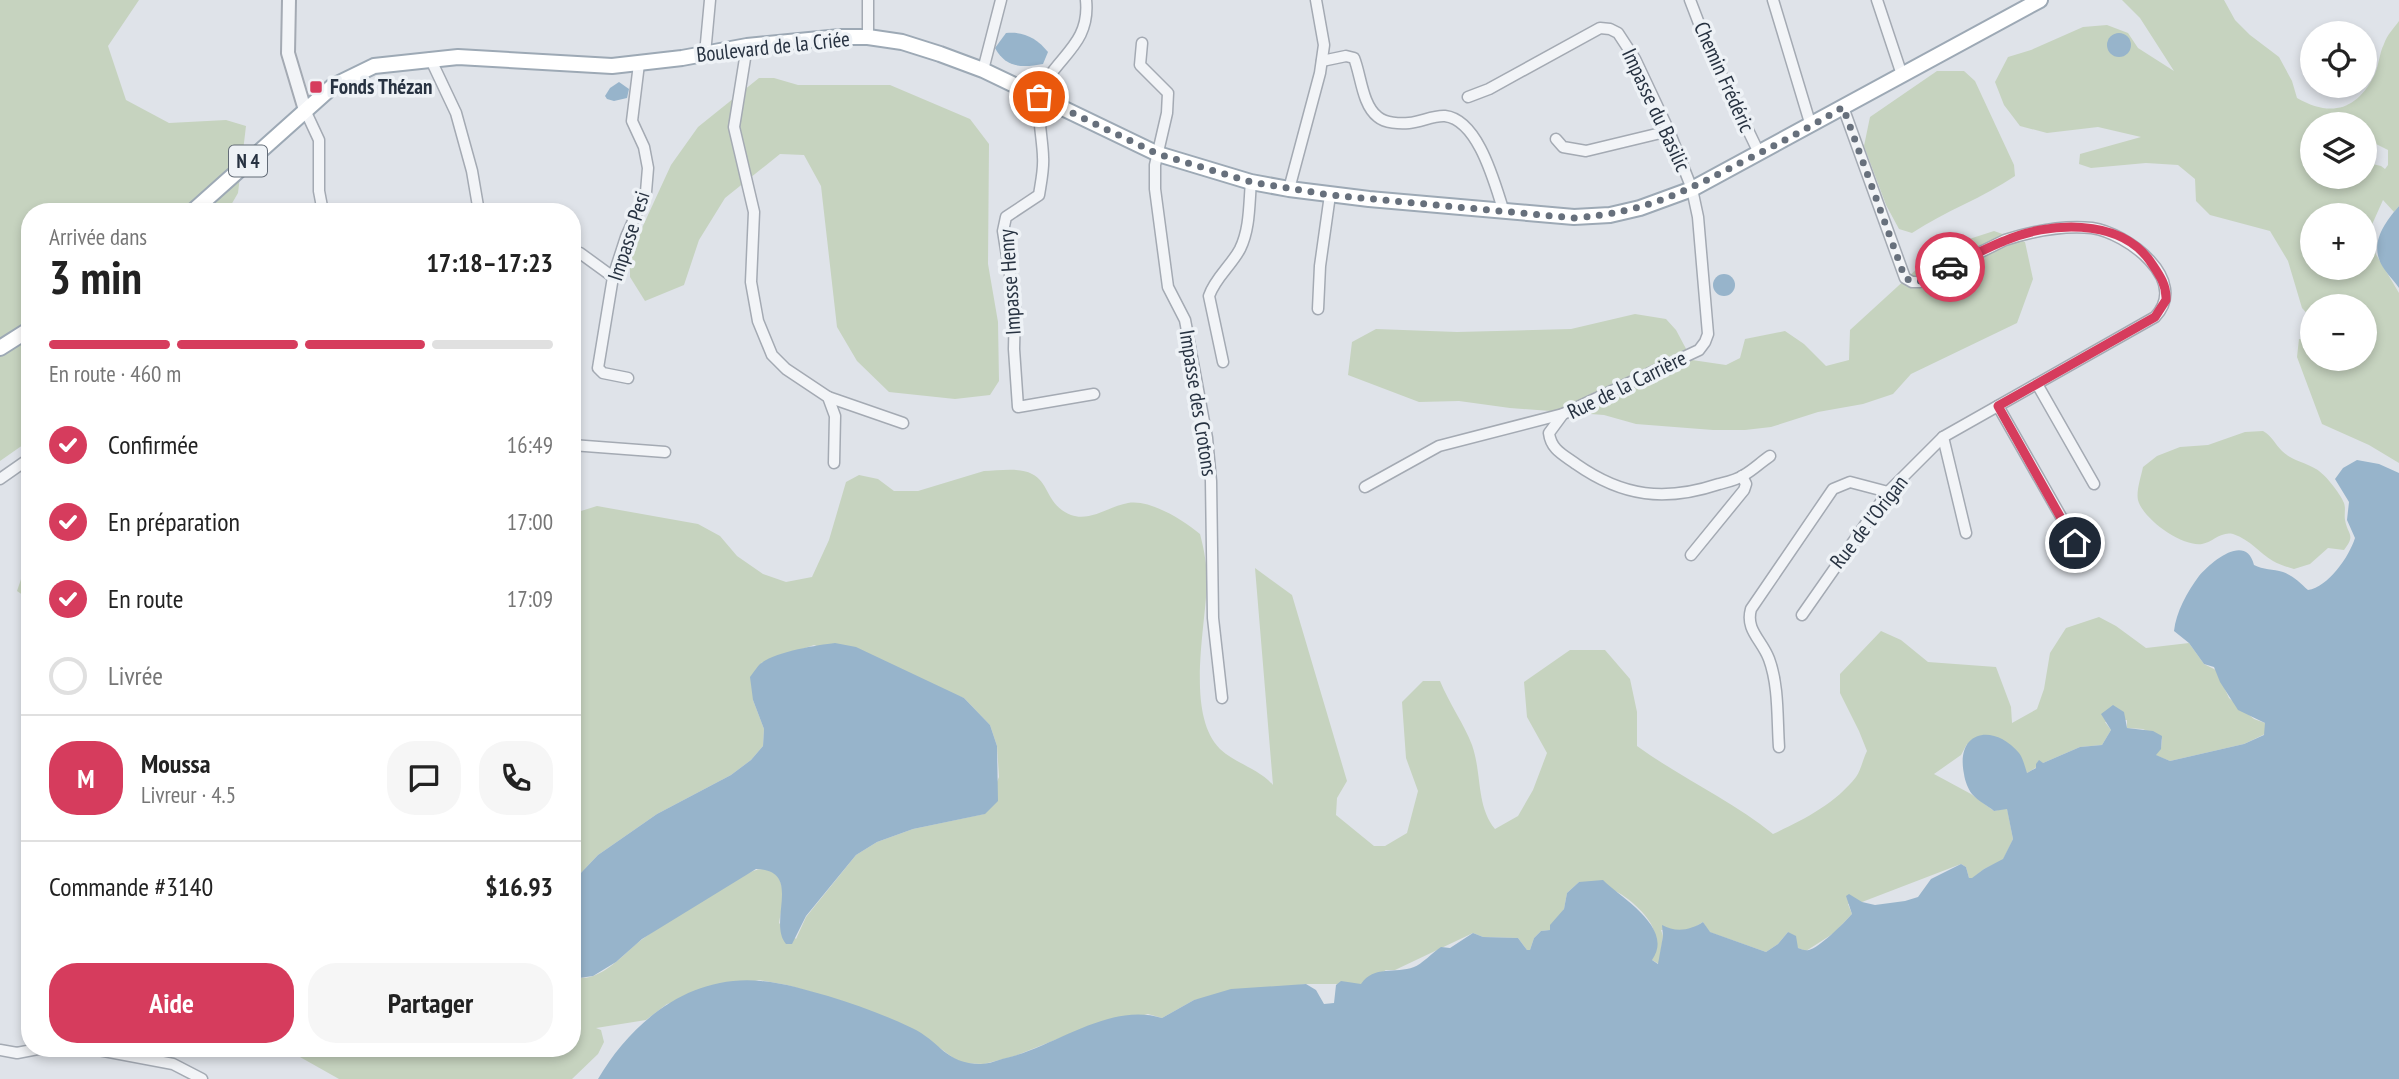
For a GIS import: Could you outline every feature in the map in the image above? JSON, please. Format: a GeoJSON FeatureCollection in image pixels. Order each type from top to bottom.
{"type":"FeatureCollection","features":[{"type":"Feature","properties":{"kind":"main road","name":"Boulevard de la Criée"},"geometry":{"type":"LineString","coordinates":[[202,203],[333,86],[374,66],[458,57],[612,66],[747,46],[840,37],[869,37],[902,42],[983,70],[1158,154],[1251,182],[1330,195],[1504,212],[1574,218],[1610,215],[1640,208],[1692,189],[2040,0]]}},
{"type":"Feature","properties":{"kind":"main road"},"geometry":{"type":"LineString","coordinates":[[0,348],[21,335]]}},
{"type":"Feature","properties":{"kind":"street"},"geometry":{"type":"LineString","coordinates":[[289,0],[288,53],[305,110],[319,140],[322,203]]}},
{"type":"Feature","properties":{"kind":"street"},"geometry":{"type":"LineString","coordinates":[[705,54],[710,0]]}},
{"type":"Feature","properties":{"kind":"street"},"geometry":{"type":"LineString","coordinates":[[868,0],[869,37]]}},
{"type":"Feature","properties":{"kind":"street"},"geometry":{"type":"LineString","coordinates":[[983,70],[1001,0]]}},
{"type":"Feature","properties":{"kind":"street"},"geometry":{"type":"LineString","coordinates":[[1039,97],[1053,72],[1073,50],[1087,14],[1086,0]]}},
{"type":"Feature","properties":{"kind":"street"},"geometry":{"type":"LineString","coordinates":[[1289,189],[1322,61],[1324,45],[1316,0]]}},
{"type":"Feature","properties":{"kind":"street","name":"Chemin Frédéric"},"geometry":{"type":"LineString","coordinates":[[1690,0],[1708,47],[1759,153]]}},
{"type":"Feature","properties":{"kind":"street"},"geometry":{"type":"LineString","coordinates":[[1773,0],[1811,126]]}},
{"type":"Feature","properties":{"kind":"street"},"geometry":{"type":"LineString","coordinates":[[1877,0],[1902,75]]}},
{"type":"Feature","properties":{"kind":"street","name":"Impasse du Basilic"},"geometry":{"type":"LineString","coordinates":[[1468,97],[1489,89],[1600,27],[1610,29],[1618,33],[1635,59],[1669,131],[1692,189]]}},
{"type":"Feature","properties":{"kind":"street","name":"Impasse des Crotons"},"geometry":{"type":"LineString","coordinates":[[1142,43],[1140,65],[1168,93],[1167,113],[1158,154],[1156,188],[1168,287],[1185,320],[1207,439],[1211,481],[1213,618],[1222,698]]}},
{"type":"Feature","properties":{"kind":"street"},"geometry":{"type":"LineString","coordinates":[[747,46],[734,127],[754,212],[751,282],[758,321],[772,355],[786,369],[828,397],[903,423]]}},
{"type":"Feature","properties":{"kind":"street"},"geometry":{"type":"LineString","coordinates":[[1322,61],[1346,56],[1354,58],[1370,107],[1378,118],[1399,124],[1442,116],[1454,118],[1465,125],[1482,151],[1504,212]]}},
{"type":"Feature","properties":{"kind":"street"},"geometry":{"type":"LineString","coordinates":[[430,58],[456,113],[472,171],[477,203]]}},
{"type":"Feature","properties":{"kind":"street","name":"Impasse Pesi"},"geometry":{"type":"LineString","coordinates":[[628,378],[603,373],[598,368],[613,277],[626,237],[646,192],[648,168],[645,147],[632,121],[639,64]]}},
{"type":"Feature","properties":{"kind":"street","name":"Impasse Henry"},"geometry":{"type":"LineString","coordinates":[[1039,97],[1044,161],[1039,195],[1006,217],[1003,231],[1015,306],[1014,349],[1018,407],[1094,394]]}},
{"type":"Feature","properties":{"kind":"street","name":"Rue de l'Origan"},"geometry":{"type":"LineString","coordinates":[[1802,615],[1888,492],[1943,437],[2155,317],[2166,300],[2166,292],[2158,273],[2146,256],[2123,239],[2093,229],[2033,232],[2005,240],[1920,282],[1905,278],[1843,107]]}},
{"type":"Feature","properties":{"kind":"street"},"geometry":{"type":"LineString","coordinates":[[1556,139],[1563,147],[1586,151],[1669,131]]}},
{"type":"Feature","properties":{"kind":"street"},"geometry":{"type":"LineString","coordinates":[[1223,362],[1209,296],[1212,287],[1239,251],[1245,235],[1251,182]]}},
{"type":"Feature","properties":{"kind":"street","name":"Rue de la Carrière"},"geometry":{"type":"LineString","coordinates":[[1692,189],[1698,217],[1708,334],[1706,342],[1699,350],[1563,414],[1549,433],[1550,442],[1556,450],[1602,480],[1632,490],[1673,496],[1691,494],[1742,477]]}},
{"type":"Feature","properties":{"kind":"street"},"geometry":{"type":"LineString","coordinates":[[1318,309],[1320,266],[1330,195]]}},
{"type":"Feature","properties":{"kind":"street"},"geometry":{"type":"LineString","coordinates":[[581,254],[613,277]]}},
{"type":"Feature","properties":{"kind":"street"},"geometry":{"type":"LineString","coordinates":[[2037,384],[2094,484]]}},
{"type":"Feature","properties":{"kind":"street"},"geometry":{"type":"LineString","coordinates":[[828,397],[835,416],[834,463]]}},
{"type":"Feature","properties":{"kind":"street"},"geometry":{"type":"LineString","coordinates":[[1998,406],[2072,536],[2079,566]]}},
{"type":"Feature","properties":{"kind":"street"},"geometry":{"type":"LineString","coordinates":[[1365,487],[1439,446],[1563,414]]}},
{"type":"Feature","properties":{"kind":"street"},"geometry":{"type":"LineString","coordinates":[[1943,437],[1966,533]]}},
{"type":"Feature","properties":{"kind":"street"},"geometry":{"type":"LineString","coordinates":[[581,446],[665,452]]}},
{"type":"Feature","properties":{"kind":"street"},"geometry":{"type":"LineString","coordinates":[[1691,555],[1745,491],[1746,484],[1742,477],[1770,456]]}},
{"type":"Feature","properties":{"kind":"street"},"geometry":{"type":"LineString","coordinates":[[0,479],[21,464]]}},
{"type":"Feature","properties":{"kind":"street"},"geometry":{"type":"LineString","coordinates":[[1779,747],[1772,671],[1768,656],[1750,627],[1751,608],[1833,489],[1850,482],[1888,492]]}},
{"type":"Feature","properties":{"kind":"street"},"geometry":{"type":"LineString","coordinates":[[0,1050],[21,1053]]}},
{"type":"Feature","properties":{"kind":"street"},"geometry":{"type":"LineString","coordinates":[[136,1057],[173,1064],[202,1079]]}},
{"type":"Feature","properties":{"kind":"green space"},"geometry":{"type":"Polygon","coordinates":[[[0,0],[139,0],[108,46],[126,100],[169,123],[226,120],[246,126],[238,193],[232,203],[21,203],[21,446],[0,461],[0,0]]]}},
{"type":"Feature","properties":{"kind":"green space"},"geometry":{"type":"Polygon","coordinates":[[[2122,0],[2224,0],[2235,20],[2279,57],[2292,81],[2297,98],[2320,108],[2331,109],[2358,98],[2377,98],[2377,68],[2381,52],[2399,21],[2399,206],[2394,212],[2383,200],[2377,213],[2377,203],[2300,203],[2300,280],[2377,280],[2377,256],[2399,293],[2399,463],[2369,445],[2322,424],[2302,371],[2377,371],[2377,294],[2300,294],[2300,301],[2288,261],[2270,231],[2210,215],[2196,201],[2195,179],[2178,165],[2146,163],[2091,168],[2079,164],[2080,154],[2141,137],[2098,127],[2047,133],[2020,126],[2004,105],[1995,82],[2008,57],[2083,27],[2107,25],[2128,33],[2138,48],[2174,71],[2140,18],[2122,0]]]}},
{"type":"Feature","properties":{"kind":"green space"},"geometry":{"type":"Polygon","coordinates":[[[1937,71],[1964,71],[1975,81],[2014,165],[2015,176],[1912,233],[1899,229],[1886,205],[1864,146],[1870,117],[1937,71]]]}},
{"type":"Feature","properties":{"kind":"green space"},"geometry":{"type":"Polygon","coordinates":[[[759,78],[774,78],[798,85],[890,85],[970,119],[989,144],[988,264],[998,322],[999,381],[990,395],[955,399],[889,392],[857,361],[837,327],[821,186],[804,155],[780,154],[725,198],[699,240],[684,285],[645,301],[630,277],[630,254],[671,165],[698,127],[759,78]]]}},
{"type":"Feature","properties":{"kind":"green space"},"geometry":{"type":"Polygon","coordinates":[[[1994,231],[2025,242],[2033,279],[2017,323],[1911,374],[1893,394],[1863,404],[1818,412],[1771,427],[1713,430],[1636,424],[1604,415],[1459,401],[1419,402],[1348,375],[1352,342],[1376,329],[1457,332],[1571,329],[1635,314],[1666,319],[1676,330],[1692,360],[1726,365],[1740,358],[1745,339],[1785,331],[1804,344],[1826,366],[1849,360],[1850,330],[1920,266],[1960,242],[1994,231]]]}},
{"type":"Feature","properties":{"kind":"green space"},"geometry":{"type":"Polygon","coordinates":[[[2300,339],[2300,365],[2297,357],[2300,339]]]}},
{"type":"Feature","properties":{"kind":"green space"},"geometry":{"type":"Polygon","coordinates":[[[2263,431],[2286,454],[2320,471],[2339,494],[2345,505],[2345,520],[2350,535],[2344,550],[2328,548],[2310,564],[2294,569],[2273,561],[2233,534],[2225,534],[2202,544],[2184,541],[2155,523],[2141,507],[2138,492],[2143,467],[2157,456],[2180,447],[2208,445],[2245,432],[2263,431]]]}},
{"type":"Feature","properties":{"kind":"green space"},"geometry":{"type":"Polygon","coordinates":[[[1015,470],[1038,478],[1057,506],[1071,515],[1078,517],[1100,513],[1128,503],[1146,504],[1166,512],[1200,534],[1207,581],[1200,669],[1203,714],[1209,734],[1220,749],[1261,774],[1273,785],[1255,568],[1292,595],[1347,781],[1337,798],[1336,815],[1374,846],[1385,846],[1407,833],[1418,791],[1406,758],[1402,702],[1423,681],[1440,681],[1465,729],[1475,756],[1485,810],[1495,829],[1518,816],[1533,790],[1547,753],[1527,717],[1524,682],[1570,650],[1605,650],[1630,679],[1637,712],[1637,746],[1740,810],[1773,834],[1828,803],[1848,787],[1858,774],[1867,751],[1840,693],[1840,674],[1881,631],[1901,640],[1928,662],[1996,667],[2011,707],[2012,723],[2037,709],[2044,689],[2050,653],[2066,628],[2099,617],[2146,648],[2189,643],[2204,664],[2216,670],[2229,698],[2254,719],[2265,723],[2265,734],[2244,744],[2170,761],[2155,755],[2161,748],[2162,739],[2143,729],[2127,728],[2127,720],[2105,722],[2111,730],[2102,745],[2080,747],[2027,773],[1967,744],[1961,755],[1934,774],[1971,794],[1994,811],[2007,808],[2013,839],[2003,860],[1984,869],[1972,879],[1969,878],[1966,867],[1961,864],[1862,902],[1848,904],[1852,914],[1834,933],[1806,951],[1798,948],[1788,932],[1778,944],[1766,952],[1709,932],[1703,922],[1690,930],[1661,930],[1663,936],[1659,964],[1652,960],[1652,927],[1639,909],[1617,892],[1579,882],[1567,893],[1564,909],[1550,930],[1541,931],[1534,938],[1530,950],[1527,950],[1518,938],[1483,937],[1473,933],[1395,970],[1386,970],[1362,984],[1306,984],[1194,1000],[1162,1018],[1148,1014],[1060,1038],[1015,1056],[984,1064],[960,1063],[940,1048],[842,1001],[759,980],[667,1004],[646,1020],[596,1028],[601,1030],[604,1042],[598,1054],[572,1079],[339,1079],[300,1057],[581,1057],[581,977],[600,973],[656,929],[726,885],[757,870],[767,869],[775,874],[783,894],[779,923],[796,939],[806,917],[856,855],[877,842],[913,829],[984,814],[999,777],[997,746],[990,725],[964,698],[814,645],[761,663],[753,700],[764,729],[763,746],[751,760],[731,775],[657,814],[598,855],[581,873],[581,511],[597,506],[698,524],[720,536],[737,556],[763,574],[786,582],[812,577],[829,540],[846,482],[859,475],[878,479],[894,491],[918,491],[984,471],[1015,470]]]}},
{"type":"Feature","properties":{"kind":"water"},"geometry":{"type":"Polygon","coordinates":[[[1006,33],[1024,34],[1039,43],[1048,52],[1043,64],[1021,66],[1004,60],[995,48],[1006,33]]]}},
{"type":"Feature","properties":{"kind":"water"},"geometry":{"type":"Polygon","coordinates":[[[2119,33],[2128,36],[2131,45],[2128,54],[2119,57],[2110,54],[2107,45],[2110,36],[2119,33]]]}},
{"type":"Feature","properties":{"kind":"water"},"geometry":{"type":"Polygon","coordinates":[[[619,82],[629,89],[627,98],[614,101],[607,99],[605,96],[610,88],[619,82]]]}},
{"type":"Feature","properties":{"kind":"water"},"geometry":{"type":"Polygon","coordinates":[[[2399,206],[2399,288],[2383,266],[2377,252],[2379,237],[2399,206]]]}},
{"type":"Feature","properties":{"kind":"water"},"geometry":{"type":"Polygon","coordinates":[[[1724,274],[1732,277],[1735,285],[1732,293],[1724,296],[1716,293],[1713,285],[1716,277],[1724,274]]]}},
{"type":"Feature","properties":{"kind":"water"},"geometry":{"type":"Polygon","coordinates":[[[2357,460],[2379,464],[2399,473],[2399,1079],[598,1079],[628,1038],[666,1006],[710,985],[735,981],[778,983],[850,1003],[922,1033],[959,1060],[981,1064],[1025,1052],[1103,1020],[1142,1015],[1162,1018],[1194,1000],[1231,989],[1306,984],[1316,990],[1324,1004],[1334,1003],[1336,985],[1341,981],[1361,984],[1378,972],[1414,967],[1441,947],[1450,948],[1473,933],[1483,937],[1518,938],[1527,950],[1530,950],[1534,938],[1541,931],[1550,930],[1550,925],[1564,909],[1567,893],[1579,882],[1603,880],[1643,915],[1657,937],[1657,948],[1652,960],[1658,964],[1663,936],[1662,925],[1683,930],[1703,922],[1710,932],[1766,952],[1778,944],[1788,932],[1796,936],[1798,948],[1809,950],[1825,940],[1852,914],[1846,896],[1849,894],[1862,902],[1875,905],[1905,901],[1918,897],[1931,879],[1961,864],[1966,867],[1969,878],[1972,878],[2003,859],[2013,839],[2007,809],[1994,811],[1974,797],[1964,777],[1965,748],[1971,740],[1979,736],[1999,737],[2009,743],[2020,755],[2027,773],[2036,768],[2039,760],[2043,763],[2080,747],[2102,745],[2111,730],[2101,714],[2113,705],[2124,712],[2127,728],[2153,731],[2162,736],[2161,749],[2156,755],[2170,761],[2244,744],[2264,735],[2265,723],[2238,710],[2214,667],[2204,664],[2189,643],[2174,631],[2177,617],[2186,595],[2199,576],[2220,557],[2237,550],[2250,556],[2254,565],[2287,574],[2308,590],[2316,588],[2330,577],[2343,562],[2355,538],[2347,520],[2349,502],[2335,479],[2343,468],[2357,460]]]}},
{"type":"Feature","properties":{"kind":"water"},"geometry":{"type":"Polygon","coordinates":[[[835,643],[856,647],[964,698],[990,725],[997,746],[998,801],[985,814],[913,829],[877,842],[856,855],[806,916],[792,944],[786,944],[781,935],[782,887],[778,878],[770,872],[756,869],[642,939],[616,962],[593,976],[581,978],[581,873],[598,855],[657,814],[731,775],[751,760],[763,746],[764,729],[753,700],[750,677],[760,664],[767,660],[807,647],[835,643]]]}},
{"type":"Feature","properties":{"kind":"way so far"},"geometry":{"type":"LineString","coordinates":[[1039,97],[1158,154],[1251,182],[1330,195],[1574,218],[1610,215],[1640,208],[1692,189],[1843,107],[1905,278],[1920,282],[1950,267]]}},
{"type":"Feature","properties":{"kind":"place","name":"Fonds Thézan"},"geometry":{"type":"Point","coordinates":[316,87]}},
{"type":"Feature","properties":{"kind":"route"},"geometry":{"type":"LineString","coordinates":[[1950,267],[2005,240],[2033,232],[2050,229],[2093,229],[2123,239],[2139,250],[2163,280],[2166,300],[2155,317],[1998,406],[2075,543]]}}]}
